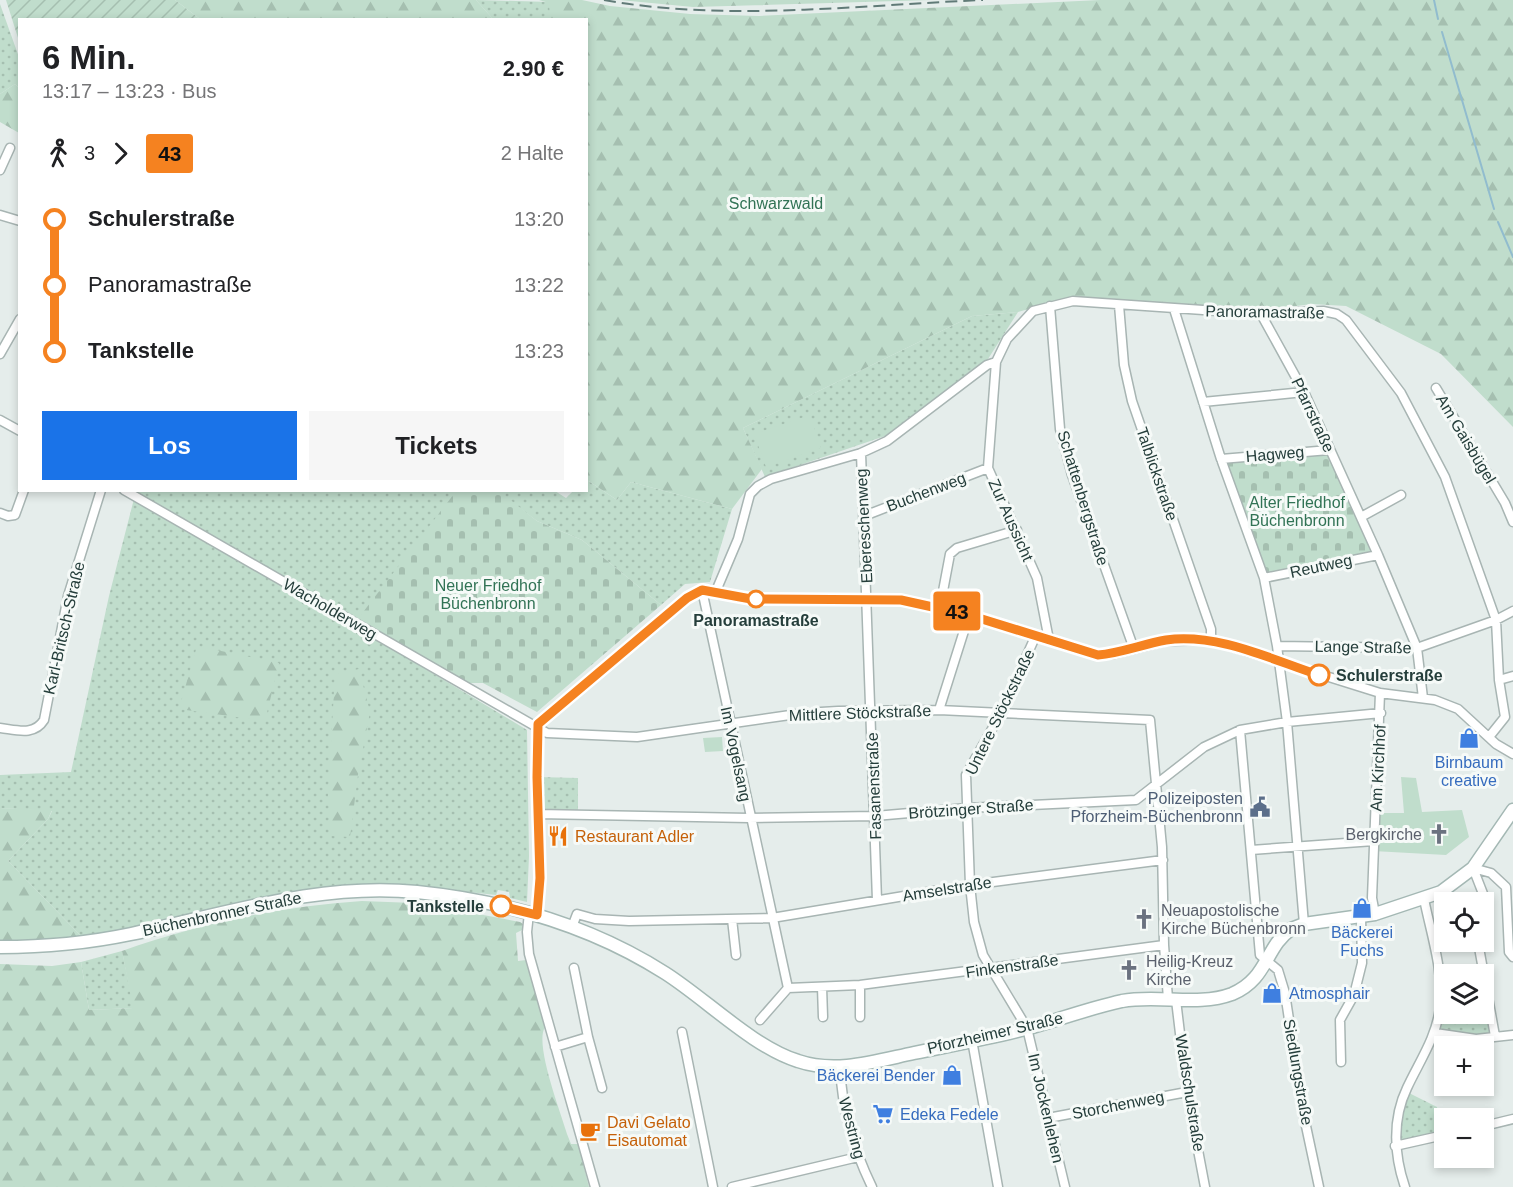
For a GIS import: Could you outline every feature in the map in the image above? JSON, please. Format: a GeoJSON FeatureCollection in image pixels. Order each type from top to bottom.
{"type":"FeatureCollection","features":[{"type":"Feature","properties":{"kind":"main road","name":"Pforzheimer Straße"},"geometry":{"type":"LineString","coordinates":[[444,895],[533,914],[572,927],[623,949],[666,974],[780,1054],[808,1064],[840,1066],[1027,1028],[1120,1002],[1212,999],[1234,993],[1250,982],[1268,962],[1283,935],[1304,924],[1374,915],[1425,899],[1451,886],[1473,868],[1513,810]]}},
{"type":"Feature","properties":{"kind":"main road","name":"Büchenbronner Straße"},"geometry":{"type":"LineString","coordinates":[[0,947],[103,939],[251,906],[318,894],[411,891],[444,895]]}},
{"type":"Feature","properties":{"kind":"street"},"geometry":{"type":"LineString","coordinates":[[0,170],[10,148]]}},
{"type":"Feature","properties":{"kind":"street"},"geometry":{"type":"LineString","coordinates":[[0,215],[18,220]]}},
{"type":"Feature","properties":{"kind":"street","name":"Panoramastraße"},"geometry":{"type":"LineString","coordinates":[[716,591],[738,539],[750,494],[771,479],[861,453],[887,441],[987,366],[996,362],[1007,339],[1023,319],[1033,311],[1073,301],[1261,314],[1323,310],[1337,314],[1358,333],[1401,393],[1444,477],[1496,621],[1499,680],[1505,717],[1489,736]]}},
{"type":"Feature","properties":{"kind":"street","name":"Talblickstraße"},"geometry":{"type":"LineString","coordinates":[[1119,305],[1124,365],[1131,401],[1211,629],[1211,639]]}},
{"type":"Feature","properties":{"kind":"street","name":"Schattenbergstraße"},"geometry":{"type":"LineString","coordinates":[[1050,306],[1060,429],[1072,475],[1134,648]]}},
{"type":"Feature","properties":{"kind":"street"},"geometry":{"type":"LineString","coordinates":[[1174,309],[1221,459],[1264,578],[1280,662],[1287,722],[1304,924]]}},
{"type":"Feature","properties":{"kind":"street","name":"Pfarrstraße"},"geometry":{"type":"LineString","coordinates":[[1261,314],[1304,392],[1378,555],[1417,648],[1423,698]]}},
{"type":"Feature","properties":{"kind":"street"},"geometry":{"type":"LineString","coordinates":[[0,354],[18,322]]}},
{"type":"Feature","properties":{"kind":"street","name":"Zur Aussicht"},"geometry":{"type":"LineString","coordinates":[[996,362],[988,468],[1037,578],[1049,640]]}},
{"type":"Feature","properties":{"kind":"street","name":"Am Gaisbügel"},"geometry":{"type":"LineString","coordinates":[[1436,388],[1505,503],[1513,522]]}},
{"type":"Feature","properties":{"kind":"street"},"geometry":{"type":"LineString","coordinates":[[1203,402],[1304,392]]}},
{"type":"Feature","properties":{"kind":"street"},"geometry":{"type":"LineString","coordinates":[[0,420],[18,430]]}},
{"type":"Feature","properties":{"kind":"street","name":"Hagweg"},"geometry":{"type":"LineString","coordinates":[[1221,459],[1329,450]]}},
{"type":"Feature","properties":{"kind":"street","name":"Ebereschenweg"},"geometry":{"type":"LineString","coordinates":[[861,453],[867,600]]}},
{"type":"Feature","properties":{"kind":"street","name":"Buchenweg"},"geometry":{"type":"LineString","coordinates":[[864,516],[988,468]]}},
{"type":"Feature","properties":{"kind":"street"},"geometry":{"type":"LineString","coordinates":[[0,513],[8,516],[15,515],[23,492]]}},
{"type":"Feature","properties":{"kind":"street","name":"Karl-Britsch-Straße"},"geometry":{"type":"LineString","coordinates":[[0,728],[30,731],[36,729],[44,720],[68,596],[100,492]]}},
{"type":"Feature","properties":{"kind":"street","name":"Wacholderweg"},"geometry":{"type":"LineString","coordinates":[[127,492],[536,729]]}},
{"type":"Feature","properties":{"kind":"street"},"geometry":{"type":"LineString","coordinates":[[1361,518],[1401,495]]}},
{"type":"Feature","properties":{"kind":"street"},"geometry":{"type":"LineString","coordinates":[[940,607],[950,554],[957,548],[1017,530]]}},
{"type":"Feature","properties":{"kind":"street","name":"Reutweg"},"geometry":{"type":"LineString","coordinates":[[1264,578],[1378,555]]}},
{"type":"Feature","properties":{"kind":"street"},"geometry":{"type":"LineString","coordinates":[[595,1187],[527,945],[540,878],[536,729],[542,720],[687,598],[702,590],[751,599],[901,600],[969,615],[1098,655],[1166,640],[1211,639],[1380,693],[1423,698],[1458,709],[1513,754]]}},
{"type":"Feature","properties":{"kind":"street","name":"Im Vogelsang"},"geometry":{"type":"LineString","coordinates":[[702,590],[772,918]]}},
{"type":"Feature","properties":{"kind":"street","name":"Fasanenstraße"},"geometry":{"type":"LineString","coordinates":[[867,600],[877,900]]}},
{"type":"Feature","properties":{"kind":"street","name":"Lange Straße"},"geometry":{"type":"LineString","coordinates":[[1277,646],[1417,648],[1496,621],[1513,611]]}},
{"type":"Feature","properties":{"kind":"street"},"geometry":{"type":"LineString","coordinates":[[939,710],[969,615]]}},
{"type":"Feature","properties":{"kind":"street","name":"Untere Stöckstraße"},"geometry":{"type":"LineString","coordinates":[[1027,1028],[990,969],[974,922],[970,885],[966,775],[1000,715],[1036,635]]}},
{"type":"Feature","properties":{"kind":"street"},"geometry":{"type":"LineString","coordinates":[[1499,680],[1513,676]]}},
{"type":"Feature","properties":{"kind":"street","name":"Am Kirchhof"},"geometry":{"type":"LineString","coordinates":[[1374,915],[1372,898],[1381,714],[1380,693]]}},
{"type":"Feature","properties":{"kind":"street","name":"Mittlere Stöckstraße"},"geometry":{"type":"LineString","coordinates":[[536,729],[547,733],[637,737],[804,713],[939,710],[1000,715],[1150,720]]}},
{"type":"Feature","properties":{"kind":"street","name":"Brötzinger Straße"},"geometry":{"type":"LineString","coordinates":[[538,814],[749,818],[875,816],[968,808],[1136,800],[1204,747],[1240,730],[1287,722],[1381,714]]}},
{"type":"Feature","properties":{"kind":"street","name":"Waldschulstraße"},"geometry":{"type":"LineString","coordinates":[[1150,720],[1158,784],[1163,860],[1164,945],[1187,1092],[1205,1187]]}},
{"type":"Feature","properties":{"kind":"street","name":"Siedlungstraße"},"geometry":{"type":"LineString","coordinates":[[1240,730],[1260,955],[1278,970],[1285,993],[1301,1102],[1319,1187]]}},
{"type":"Feature","properties":{"kind":"street"},"geometry":{"type":"LineString","coordinates":[[1251,850],[1374,841]]}},
{"type":"Feature","properties":{"kind":"street","name":"Amselstraße"},"geometry":{"type":"LineString","coordinates":[[572,927],[577,914],[595,919],[629,921],[772,918],[970,885],[1163,860]]}},
{"type":"Feature","properties":{"kind":"street"},"geometry":{"type":"LineString","coordinates":[[1473,868],[1482,892]]}},
{"type":"Feature","properties":{"kind":"street"},"geometry":{"type":"LineString","coordinates":[[1473,868],[1491,873],[1506,887],[1509,952],[1513,957]]}},
{"type":"Feature","properties":{"kind":"street"},"geometry":{"type":"LineString","coordinates":[[1405,1187],[1395,1146],[1398,1119],[1405,1091],[1435,1033],[1440,994],[1436,954],[1425,899]]}},
{"type":"Feature","properties":{"kind":"street"},"geometry":{"type":"LineString","coordinates":[[1341,1062],[1340,1020],[1354,995],[1362,963],[1361,917]]}},
{"type":"Feature","properties":{"kind":"street"},"geometry":{"type":"LineString","coordinates":[[760,1020],[788,988],[772,918]]}},
{"type":"Feature","properties":{"kind":"street"},"geometry":{"type":"LineString","coordinates":[[732,919],[736,955]]}},
{"type":"Feature","properties":{"kind":"street","name":"Finkenstraße"},"geometry":{"type":"LineString","coordinates":[[788,988],[860,985],[1164,945]]}},
{"type":"Feature","properties":{"kind":"street"},"geometry":{"type":"LineString","coordinates":[[1480,952],[1495,1036]]}},
{"type":"Feature","properties":{"kind":"street"},"geometry":{"type":"LineString","coordinates":[[574,969],[588,1037],[602,1088]]}},
{"type":"Feature","properties":{"kind":"street"},"geometry":{"type":"LineString","coordinates":[[860,985],[860,1017]]}},
{"type":"Feature","properties":{"kind":"street"},"geometry":{"type":"LineString","coordinates":[[822,987],[823,1017]]}},
{"type":"Feature","properties":{"kind":"street","name":"Im Jockenlehen"},"geometry":{"type":"LineString","coordinates":[[1027,1028],[1065,1187]]}},
{"type":"Feature","properties":{"kind":"street"},"geometry":{"type":"LineString","coordinates":[[682,1032],[713,1187]]}},
{"type":"Feature","properties":{"kind":"street"},"geometry":{"type":"LineString","coordinates":[[1435,1033],[1476,1039],[1513,1035]]}},
{"type":"Feature","properties":{"kind":"street"},"geometry":{"type":"LineString","coordinates":[[555,1047],[588,1037]]}},
{"type":"Feature","properties":{"kind":"street"},"geometry":{"type":"LineString","coordinates":[[972,1040],[998,1187]]}},
{"type":"Feature","properties":{"kind":"street","name":"Westring"},"geometry":{"type":"LineString","coordinates":[[840,1066],[843,1103],[858,1157],[872,1187]]}},
{"type":"Feature","properties":{"kind":"street","name":"Storchenweg"},"geometry":{"type":"LineString","coordinates":[[1048,1118],[1187,1092]]}},
{"type":"Feature","properties":{"kind":"street"},"geometry":{"type":"LineString","coordinates":[[1494,1124],[1513,1119]]}},
{"type":"Feature","properties":{"kind":"street"},"geometry":{"type":"LineString","coordinates":[[1395,1146],[1434,1137]]}},
{"type":"Feature","properties":{"kind":"street"},"geometry":{"type":"LineString","coordinates":[[732,1187],[858,1157]]}},
{"type":"Feature","properties":{"kind":"green space"},"geometry":{"type":"Polygon","coordinates":[[[6,0],[175,0],[199,18],[18,18],[18,38],[6,0]]]}},
{"type":"Feature","properties":{"kind":"green space"},"geometry":{"type":"Polygon","coordinates":[[[175,0],[476,0],[492,18],[199,18],[175,0]]]}},
{"type":"Feature","properties":{"kind":"green space"},"geometry":{"type":"Polygon","coordinates":[[[476,0],[550,2],[550,18],[492,18],[476,0]]]}},
{"type":"Feature","properties":{"kind":"green space","name":"Schwarzwald"},"geometry":{"type":"Polygon","coordinates":[[[539,0],[582,0],[610,6],[690,14],[759,16],[1100,0],[1513,0],[1513,427],[1441,354],[1346,306],[1312,304],[1257,311],[1068,298],[1018,312],[972,316],[743,428],[762,469],[732,509],[631,482],[617,500],[588,481],[588,18],[550,18],[549,3],[539,0]]]}},
{"type":"Feature","properties":{"kind":"green space"},"geometry":{"type":"Polygon","coordinates":[[[620,0],[931,0],[693,7],[620,0]]]}},
{"type":"Feature","properties":{"kind":"green space"},"geometry":{"type":"Polygon","coordinates":[[[0,4],[18,54],[18,87],[15,84],[0,94],[0,4]]]}},
{"type":"Feature","properties":{"kind":"green space"},"geometry":{"type":"Polygon","coordinates":[[[15,84],[18,87],[18,132],[0,122],[0,94],[15,84]]]}},
{"type":"Feature","properties":{"kind":"green space"},"geometry":{"type":"Polygon","coordinates":[[[1018,312],[988,359],[885,436],[765,477],[743,428],[972,316],[1018,312]]]}},
{"type":"Feature","properties":{"kind":"green space"},"geometry":{"type":"Polygon","coordinates":[[[810,415],[821,448],[766,467],[754,434],[810,415]]]}},
{"type":"Feature","properties":{"kind":"green space","name":"Alter Friedhof Büchenbronn"},"geometry":{"type":"Polygon","coordinates":[[[1328,453],[1372,552],[1266,576],[1225,461],[1328,453]]]}},
{"type":"Feature","properties":{"kind":"green space"},"geometry":{"type":"Polygon","coordinates":[[[588,481],[617,500],[631,482],[732,509],[710,582],[685,584],[661,605],[582,540],[537,521],[498,492],[557,492],[566,498],[572,492],[588,492],[588,481]]]}},
{"type":"Feature","properties":{"kind":"green space"},"geometry":{"type":"Polygon","coordinates":[[[136,492],[456,492],[354,626],[527,730],[529,856],[527,902],[510,898],[509,892],[498,890],[496,895],[414,886],[81,936],[8,861],[48,819],[52,811],[0,808],[0,775],[71,772],[109,596],[136,492]]]}},
{"type":"Feature","properties":{"kind":"green space","name":"Neuer Friedhof Büchenbronn"},"geometry":{"type":"Polygon","coordinates":[[[455,492],[500,492],[537,521],[582,540],[661,605],[537,712],[483,683],[465,683],[357,620],[455,492]]]}},
{"type":"Feature","properties":{"kind":"green space"},"geometry":{"type":"Polygon","coordinates":[[[197,646],[279,663],[265,721],[179,709],[197,646]]]}},
{"type":"Feature","properties":{"kind":"green space"},"geometry":{"type":"Polygon","coordinates":[[[359,669],[370,712],[358,775],[350,837],[331,836],[328,796],[335,674],[359,669]]]}},
{"type":"Feature","properties":{"kind":"green space"},"geometry":{"type":"Polygon","coordinates":[[[722,737],[723,751],[705,752],[703,738],[722,737]]]}},
{"type":"Feature","properties":{"kind":"green space"},"geometry":{"type":"Polygon","coordinates":[[[537,777],[578,778],[578,815],[538,814],[537,777]]]}},
{"type":"Feature","properties":{"kind":"green space"},"geometry":{"type":"Polygon","coordinates":[[[1401,777],[1416,778],[1422,812],[1462,810],[1469,837],[1446,855],[1373,851],[1375,813],[1404,813],[1401,777]]]}},
{"type":"Feature","properties":{"kind":"green space"},"geometry":{"type":"Polygon","coordinates":[[[0,808],[52,810],[48,819],[8,861],[81,936],[0,942],[0,808]]]}},
{"type":"Feature","properties":{"kind":"green space"},"geometry":{"type":"Polygon","coordinates":[[[362,901],[440,904],[446,908],[523,924],[522,930],[516,933],[518,961],[526,960],[545,1027],[543,1048],[550,1079],[571,1144],[578,1144],[589,1187],[0,1187],[0,964],[52,966],[81,962],[89,1010],[133,1008],[122,951],[181,932],[240,918],[301,907],[362,901]]]}},
{"type":"Feature","properties":{"kind":"green space"},"geometry":{"type":"Polygon","coordinates":[[[122,951],[134,1008],[89,1010],[81,962],[122,951]]]}},
{"type":"Feature","properties":{"kind":"green space"},"geometry":{"type":"Polygon","coordinates":[[[1437,1024],[1492,1024],[1495,1036],[1435,1033],[1437,1024]]]}},
{"type":"Feature","properties":{"kind":"green space"},"geometry":{"type":"Polygon","coordinates":[[[1405,1091],[1437,1107],[1434,1108],[1434,1138],[1395,1146],[1405,1091]]]}},
{"type":"Feature","properties":{"kind":"waterway"},"geometry":{"type":"LineString","coordinates":[[1434,0],[1438,19]]}},
{"type":"Feature","properties":{"kind":"waterway"},"geometry":{"type":"LineString","coordinates":[[1442,32],[1494,209]]}},
{"type":"Feature","properties":{"kind":"waterway"},"geometry":{"type":"LineString","coordinates":[[1498,222],[1513,257]]}},
{"type":"Feature","properties":{"kind":"railway"},"geometry":{"type":"LineString","coordinates":[[604,0],[650,7],[745,11],[983,0]]}},
{"type":"Feature","properties":{"kind":"bus line","name":"43"},"geometry":{"type":"LineString","coordinates":[[501,906],[537,915],[540,902],[536,729],[538,724],[687,598],[702,590],[751,599],[901,600],[969,615],[1098,655],[1114,654],[1166,640],[1211,639],[1319,675]]}},
{"type":"Feature","properties":{"kind":"place","name":"Panoramastraße"},"geometry":{"type":"Point","coordinates":[756,599]}},
{"type":"Feature","properties":{"kind":"place","name":"Schulerstraße"},"geometry":{"type":"Point","coordinates":[1319,675]}},
{"type":"Feature","properties":{"kind":"place","name":"Birnbaum creative"},"geometry":{"type":"Point","coordinates":[1469,738]}},
{"type":"Feature","properties":{"kind":"place","name":"Polizeiposten Pforzheim-Büchenbronn"},"geometry":{"type":"Point","coordinates":[1260,807]}},
{"type":"Feature","properties":{"kind":"place","name":"Bergkirche"},"geometry":{"type":"Point","coordinates":[1439,834]}},
{"type":"Feature","properties":{"kind":"place","name":"Restaurant Adler"},"geometry":{"type":"Point","coordinates":[558,836]}},
{"type":"Feature","properties":{"kind":"place","name":"Tankstelle"},"geometry":{"type":"Point","coordinates":[501,906]}},
{"type":"Feature","properties":{"kind":"place","name":"Bäckerei Fuchs"},"geometry":{"type":"Point","coordinates":[1362,908]}},
{"type":"Feature","properties":{"kind":"place","name":"Neuapostolische Kirche Büchenbronn"},"geometry":{"type":"Point","coordinates":[1144,919]}},
{"type":"Feature","properties":{"kind":"place","name":"Heilig-Kreuz Kirche"},"geometry":{"type":"Point","coordinates":[1129,970]}},
{"type":"Feature","properties":{"kind":"place","name":"Atmosphair"},"geometry":{"type":"Point","coordinates":[1272,993]}},
{"type":"Feature","properties":{"kind":"place","name":"Bäckerei Bender"},"geometry":{"type":"Point","coordinates":[952,1075]}},
{"type":"Feature","properties":{"kind":"place","name":"Edeka Fedele"},"geometry":{"type":"Point","coordinates":[883,1114]}},
{"type":"Feature","properties":{"kind":"place","name":"Davi Gelato Eisautomat"},"geometry":{"type":"Point","coordinates":[590,1131]}}]}
